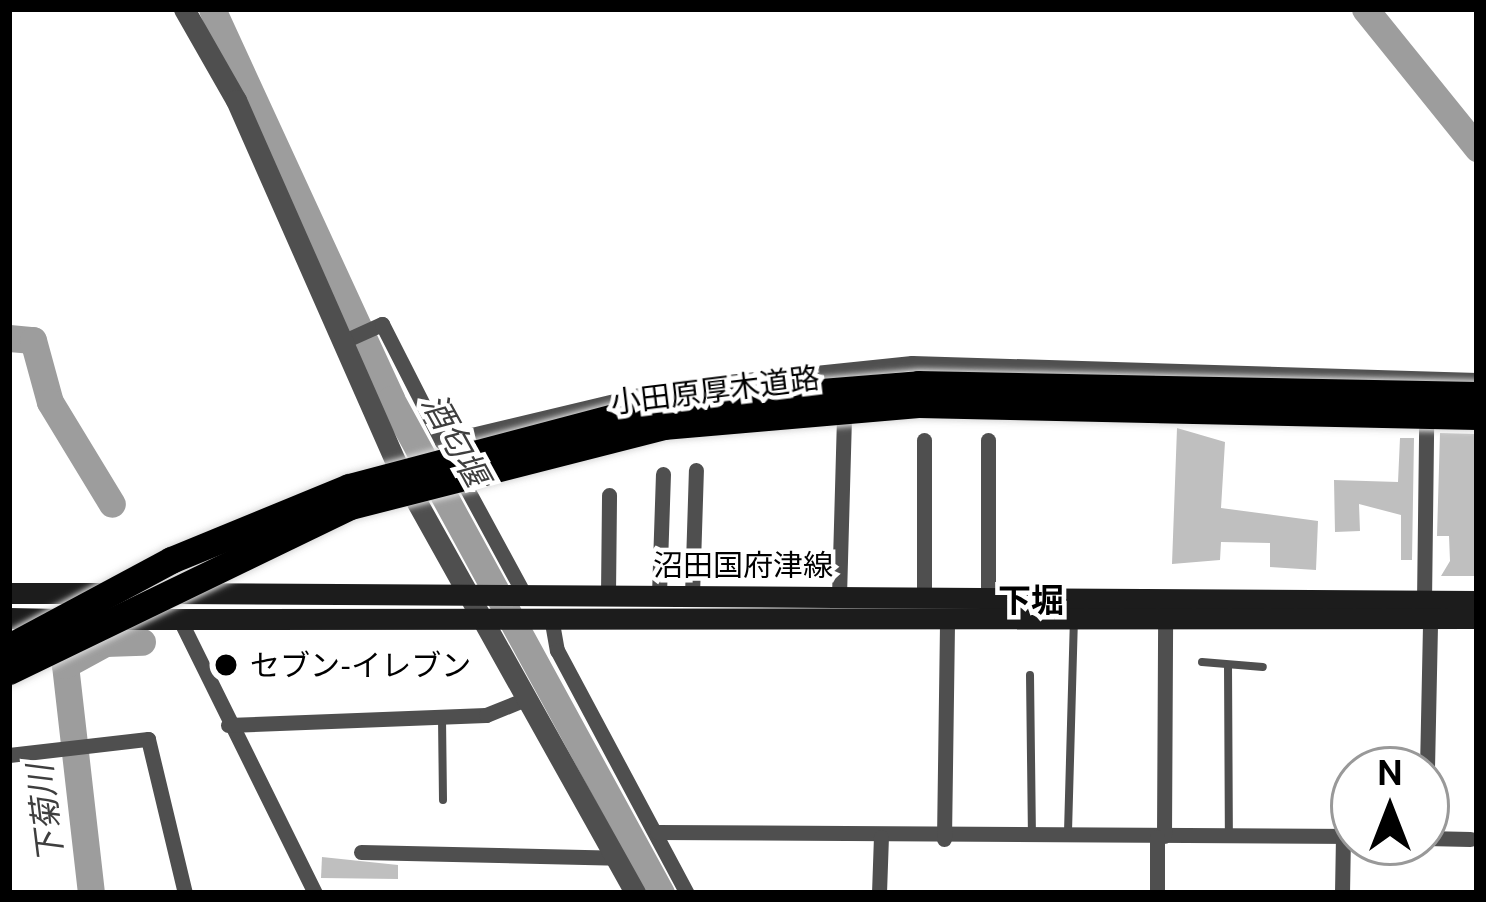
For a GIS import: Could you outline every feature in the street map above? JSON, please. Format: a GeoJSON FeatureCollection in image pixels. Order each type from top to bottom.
{"type":"FeatureCollection","features":[{"type":"Feature","properties":{"kind":"highway","name":"小田原厚木道路"},"geometry":{"type":"LineString","coordinates":[[9,647],[171,560],[349,487],[658,405],[918,384],[1477,395]]}},
{"type":"Feature","properties":{"kind":"highway","name":"小田原厚木道路"},"geometry":{"type":"LineString","coordinates":[[9,670],[350,506],[663,426],[918,404],[1477,416]]}},
{"type":"Feature","properties":{"kind":"main road","name":"沼田国府津線"},"geometry":{"type":"LineString","coordinates":[[9,593],[988,596],[1427,610],[1477,619]]}},
{"type":"Feature","properties":{"kind":"main road","name":"沼田国府津線"},"geometry":{"type":"LineString","coordinates":[[9,619],[1165,617],[1427,610],[1477,602]]}},
{"type":"Feature","properties":{"kind":"street"},"geometry":{"type":"LineString","coordinates":[[184,9],[342,342],[635,893]]}},
{"type":"Feature","properties":{"kind":"street"},"geometry":{"type":"LineString","coordinates":[[342,342],[382,324],[519,594]]}},
{"type":"Feature","properties":{"kind":"street"},"geometry":{"type":"LineString","coordinates":[[442,442],[669,388],[912,362],[1477,380]]}},
{"type":"Feature","properties":{"kind":"street"},"geometry":{"type":"LineString","coordinates":[[839,596],[844,422]]}},
{"type":"Feature","properties":{"kind":"street"},"geometry":{"type":"LineString","coordinates":[[1426,428],[1426,746]]}},
{"type":"Feature","properties":{"kind":"street"},"geometry":{"type":"LineString","coordinates":[[924,440],[924,596]]}},
{"type":"Feature","properties":{"kind":"street"},"geometry":{"type":"LineString","coordinates":[[988,440],[988,596]]}},
{"type":"Feature","properties":{"kind":"street"},"geometry":{"type":"LineString","coordinates":[[692,596],[696,470]]}},
{"type":"Feature","properties":{"kind":"street"},"geometry":{"type":"LineString","coordinates":[[659,594],[663,473]]}},
{"type":"Feature","properties":{"kind":"street"},"geometry":{"type":"LineString","coordinates":[[608,594],[609,495]]}},
{"type":"Feature","properties":{"kind":"street"},"geometry":{"type":"LineString","coordinates":[[551,617],[557,650],[687,893]]}},
{"type":"Feature","properties":{"kind":"street"},"geometry":{"type":"LineString","coordinates":[[944,839],[946,617]]}},
{"type":"Feature","properties":{"kind":"street"},"geometry":{"type":"LineString","coordinates":[[1157,893],[1165,617]]}},
{"type":"Feature","properties":{"kind":"street"},"geometry":{"type":"LineString","coordinates":[[180,620],[228,725],[316,893]]}},
{"type":"Feature","properties":{"kind":"street"},"geometry":{"type":"LineString","coordinates":[[228,725],[442,716],[528,698]]}},
{"type":"Feature","properties":{"kind":"street"},"geometry":{"type":"LineString","coordinates":[[9,755],[148,739],[185,893]]}},
{"type":"Feature","properties":{"kind":"street"},"geometry":{"type":"LineString","coordinates":[[657,832],[944,839],[1330,836]]}},
{"type":"Feature","properties":{"kind":"street"},"geometry":{"type":"LineString","coordinates":[[879,893],[881,836]]}},
{"type":"Feature","properties":{"kind":"street"},"geometry":{"type":"LineString","coordinates":[[1450,839],[1470,839]]}},
{"type":"Feature","properties":{"kind":"street"},"geometry":{"type":"LineString","coordinates":[[361,852],[616,858]]}},
{"type":"Feature","properties":{"kind":"lane"},"geometry":{"type":"LineString","coordinates":[[1068,838],[1074,618]]}},
{"type":"Feature","properties":{"kind":"lane"},"geometry":{"type":"LineString","coordinates":[[1202,662],[1263,667]]}},
{"type":"Feature","properties":{"kind":"lane"},"geometry":{"type":"LineString","coordinates":[[1228,665],[1229,833]]}},
{"type":"Feature","properties":{"kind":"lane"},"geometry":{"type":"LineString","coordinates":[[1030,675],[1032,839]]}},
{"type":"Feature","properties":{"kind":"lane"},"geometry":{"type":"LineString","coordinates":[[442,716],[443,800]]}},
{"type":"Feature","properties":{"kind":"building"},"geometry":{"type":"Polygon","coordinates":[[[1177,428],[1225,442],[1221,508],[1318,521],[1316,570],[1270,567],[1270,543],[1221,542],[1220,560],[1172,564],[1177,428]]]}},
{"type":"Feature","properties":{"kind":"building"},"geometry":{"type":"Polygon","coordinates":[[[1440,433],[1477,434],[1477,576],[1441,576],[1450,561],[1449,536],[1437,536],[1440,433]]]}},
{"type":"Feature","properties":{"kind":"building"},"geometry":{"type":"Polygon","coordinates":[[[1400,438],[1414,438],[1412,560],[1401,560],[1401,515],[1359,504],[1360,531],[1335,532],[1334,480],[1398,482],[1400,438]]]}},
{"type":"Feature","properties":{"kind":"building"},"geometry":{"type":"Polygon","coordinates":[[[322,857],[398,865],[398,879],[321,878],[322,857]]]}},
{"type":"Feature","properties":{"kind":"waterway","name":"酒匂堰"},"geometry":{"type":"LineString","coordinates":[[212,9],[391,399],[661,893]]}},
{"type":"Feature","properties":{"kind":"waterway"},"geometry":{"type":"LineString","coordinates":[[1365,9],[1477,148]]}},
{"type":"Feature","properties":{"kind":"waterway","name":"下菊川"},"geometry":{"type":"LineString","coordinates":[[9,338],[33,340],[50,402],[112,504]]}},
{"type":"Feature","properties":{"kind":"waterway","name":"下菊川"},"geometry":{"type":"LineString","coordinates":[[91,893],[65,665],[105,643],[142,642]]}},
{"type":"Feature","properties":{"kind":"place","name":"セブン-イレブン"},"geometry":{"type":"Point","coordinates":[226,665]}},
{"type":"Feature","properties":{"kind":"district","name":"下堀"},"geometry":{"type":"Point","coordinates":[1031,601]}}]}
